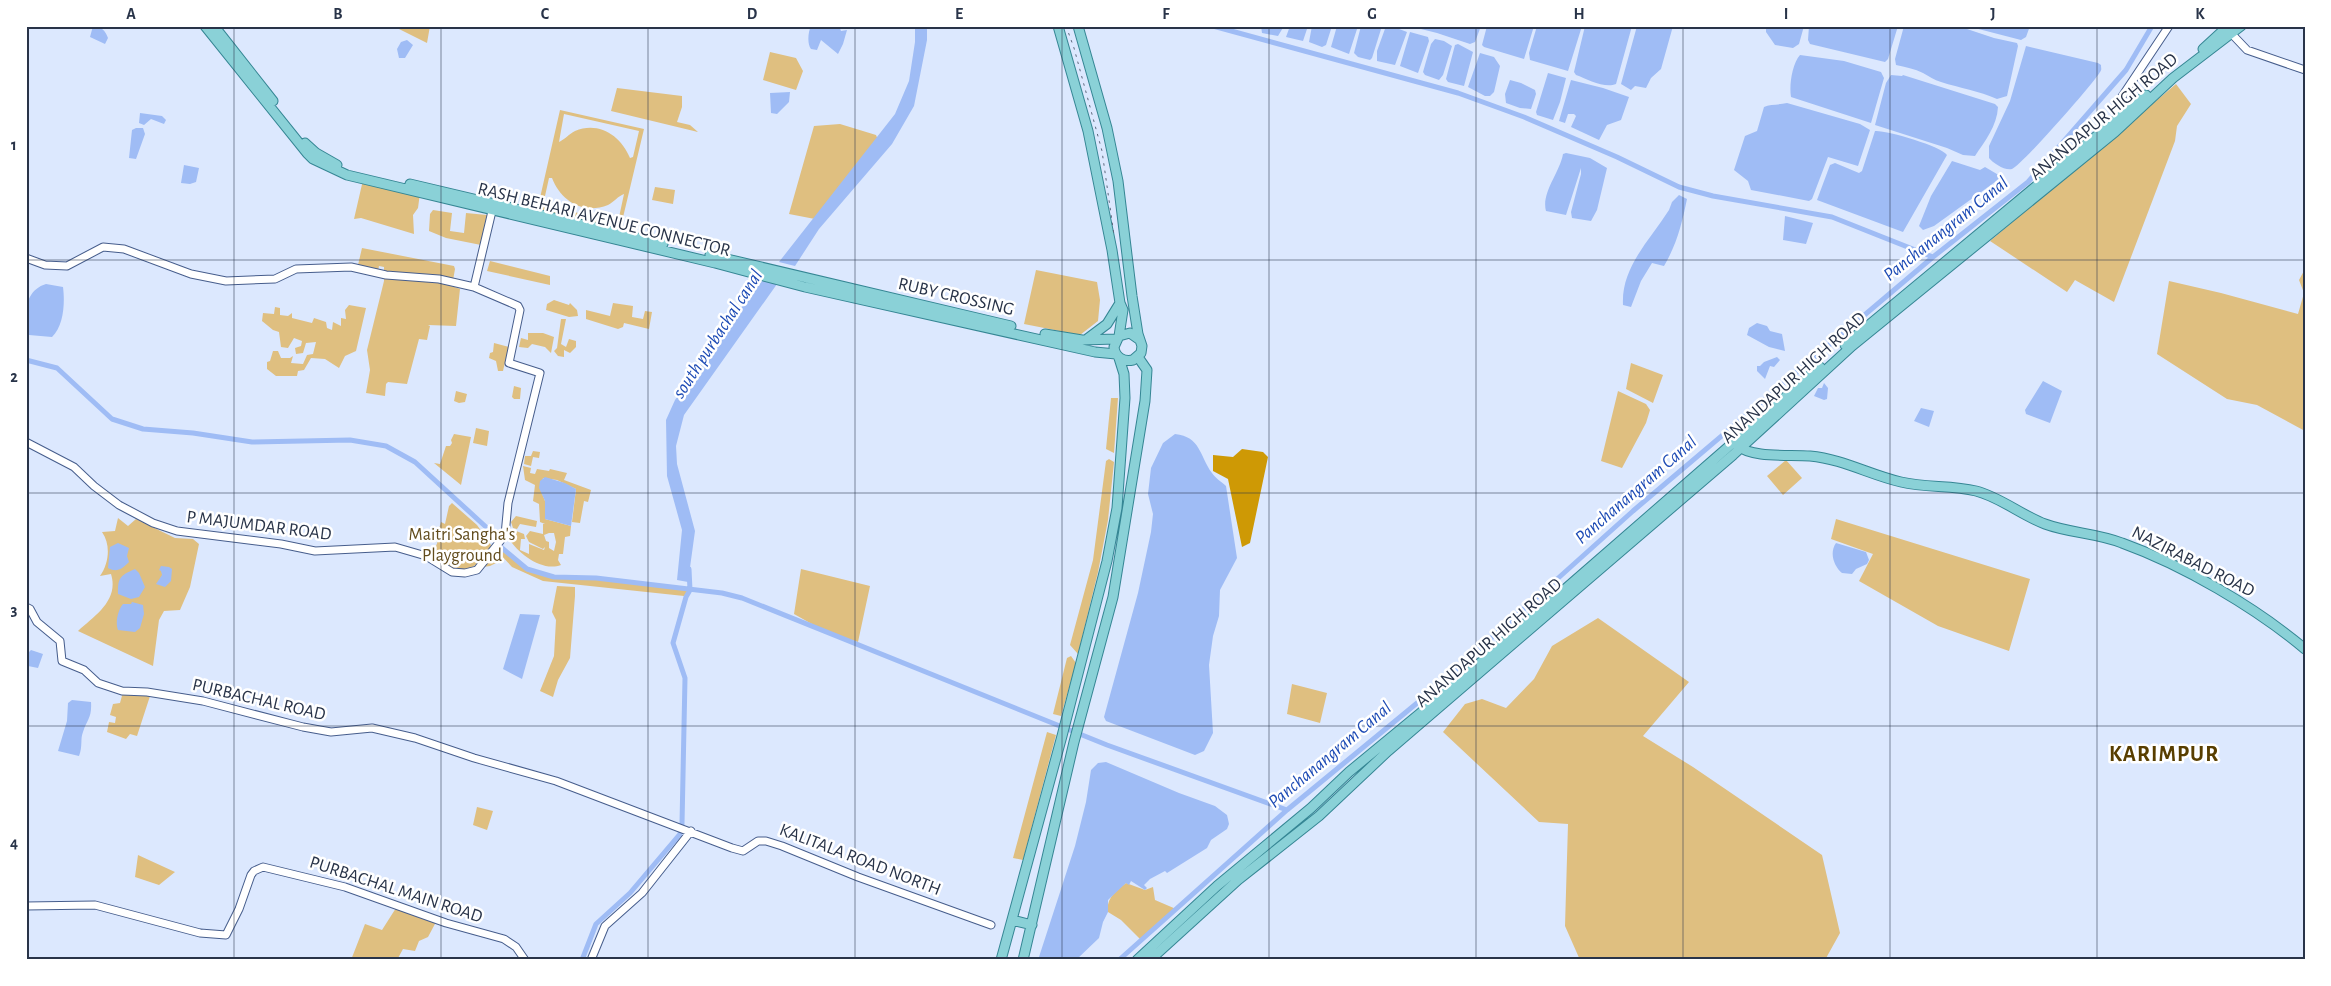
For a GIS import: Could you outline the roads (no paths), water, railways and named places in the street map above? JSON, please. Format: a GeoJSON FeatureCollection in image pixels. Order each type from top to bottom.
{"type":"FeatureCollection","features":[{"type":"Feature","properties":{"kind":"main road","name":"RASH BEHARI AVENUE CONNECTOR"},"geometry":{"type":"LineString","coordinates":[[205,26],[313,159],[347,175],[767,268],[788,278]]}},
{"type":"Feature","properties":{"kind":"main road","name":"RASH BEHARI AVENUE CONNECTOR"},"geometry":{"type":"LineString","coordinates":[[214,26],[306,143],[316,153],[349,170],[715,262],[761,276],[788,278],[1118,356]]}},
{"type":"Feature","properties":{"kind":"main road"},"geometry":{"type":"LineString","coordinates":[[1001,960],[1107,561],[1117,508],[1125,398],[1124,374],[1114,347],[1123,310],[1120,303],[1112,250],[1088,131],[1060,45],[1058,26]]}},
{"type":"Feature","properties":{"kind":"main road"},"geometry":{"type":"LineString","coordinates":[[1078,26],[1107,128],[1118,181],[1132,296],[1142,350],[1138,357],[1129,361],[1118,356]]}},
{"type":"Feature","properties":{"kind":"main road","name":"ANANDAPUR HIGH ROAD"},"geometry":{"type":"LineString","coordinates":[[1150,960],[1238,880],[1319,816],[1386,753],[1852,346],[1949,269],[2228,29],[2241,26]]}},
{"type":"Feature","properties":{"kind":"main road","name":"RUBY CROSSING"},"geometry":{"type":"LineString","coordinates":[[788,278],[1082,340],[1117,338],[1130,333],[1140,340]]}},
{"type":"Feature","properties":{"kind":"main road"},"geometry":{"type":"LineString","coordinates":[[1082,340],[1104,328],[1115,314],[1120,303]]}},
{"type":"Feature","properties":{"kind":"main road"},"geometry":{"type":"LineString","coordinates":[[1023,960],[1075,740],[1113,597],[1138,454],[1145,401],[1147,370],[1138,357]]}},
{"type":"Feature","properties":{"kind":"main road","name":"ANANDAPUR HIGH ROAD"},"geometry":{"type":"LineString","coordinates":[[1136,960],[1217,886],[1311,808],[1349,772],[1738,445]]}},
{"type":"Feature","properties":{"kind":"main road","name":"NAZIRABAD ROAD"},"geometry":{"type":"LineString","coordinates":[[1738,445],[1751,452],[1825,458],[1853,465],[1885,478],[1914,485],[1948,486],[1979,492],[2046,524],[2122,543],[2228,595],[2287,634],[2305,649]]}},
{"type":"Feature","properties":{"kind":"main road"},"geometry":{"type":"LineString","coordinates":[[1012,920],[1032,925]]}},
{"type":"Feature","properties":{"kind":"street"},"geometry":{"type":"LineString","coordinates":[[2121,120],[2118,107],[2126,90],[2168,26]]}},
{"type":"Feature","properties":{"kind":"street"},"geometry":{"type":"LineString","coordinates":[[2228,29],[2241,46],[2251,52],[2305,70]]}},
{"type":"Feature","properties":{"kind":"street"},"geometry":{"type":"LineString","coordinates":[[26,258],[45,265],[67,266],[100,248],[106,247],[128,250],[191,274],[226,281],[275,279],[296,268],[351,267],[386,275],[439,279],[474,287],[492,207]]}},
{"type":"Feature","properties":{"kind":"street","name":"P MAJUMDAR ROAD"},"geometry":{"type":"LineString","coordinates":[[26,442],[74,467],[94,486],[119,505],[153,523],[177,531],[281,544],[315,551],[395,547],[426,556],[450,571],[462,573],[477,570],[504,537],[508,503],[540,372],[510,363],[520,308],[474,287]]}},
{"type":"Feature","properties":{"kind":"street","name":"PURBACHAL ROAD"},"geometry":{"type":"LineString","coordinates":[[26,608],[30,609],[37,622],[60,641],[62,661],[84,670],[98,683],[119,691],[147,692],[203,701],[303,727],[331,732],[376,728],[556,781],[689,830]]}},
{"type":"Feature","properties":{"kind":"street"},"geometry":{"type":"LineString","coordinates":[[591,960],[605,926],[642,893],[689,830]]}},
{"type":"Feature","properties":{"kind":"street","name":"KALITALA ROAD NORTH"},"geometry":{"type":"LineString","coordinates":[[689,830],[743,851],[758,841],[766,841],[782,846],[858,877],[991,925]]}},
{"type":"Feature","properties":{"kind":"street","name":"PURBACHAL MAIN ROAD"},"geometry":{"type":"LineString","coordinates":[[26,906],[95,905],[200,934],[226,935],[239,909],[251,874],[263,868],[345,886],[446,923],[504,939],[518,949],[525,960]]}},
{"type":"Feature","properties":{"kind":"water"},"geometry":{"type":"Polygon","coordinates":[[[93,26],[103,29],[106,33],[108,38],[105,44],[90,37],[93,26]]]}},
{"type":"Feature","properties":{"kind":"water"},"geometry":{"type":"Polygon","coordinates":[[[811,26],[839,26],[841,31],[847,30],[838,54],[821,40],[817,50],[811,49],[808,38],[811,26]]]}},
{"type":"Feature","properties":{"kind":"water"},"geometry":{"type":"Polygon","coordinates":[[[915,26],[927,26],[927,40],[914,106],[892,144],[819,229],[795,266],[779,262],[895,114],[909,81],[915,42],[915,26]]]}},
{"type":"Feature","properties":{"kind":"water"},"geometry":{"type":"Polygon","coordinates":[[[1261,26],[1284,26],[1278,36],[1262,33],[1261,26]]]}},
{"type":"Feature","properties":{"kind":"water"},"geometry":{"type":"Polygon","coordinates":[[[1290,26],[1308,26],[1303,41],[1286,37],[1290,26]]]}},
{"type":"Feature","properties":{"kind":"water"},"geometry":{"type":"Polygon","coordinates":[[[1312,26],[1332,26],[1326,45],[1322,47],[1309,42],[1312,26]]]}},
{"type":"Feature","properties":{"kind":"water"},"geometry":{"type":"Polygon","coordinates":[[[1337,26],[1358,26],[1349,54],[1331,47],[1337,26]]]}},
{"type":"Feature","properties":{"kind":"water"},"geometry":{"type":"Polygon","coordinates":[[[1361,26],[1382,26],[1370,60],[1358,57],[1354,53],[1361,26]]]}},
{"type":"Feature","properties":{"kind":"water"},"geometry":{"type":"Polygon","coordinates":[[[1386,26],[1407,32],[1395,65],[1377,61],[1377,51],[1386,26]]]}},
{"type":"Feature","properties":{"kind":"water"},"geometry":{"type":"Polygon","coordinates":[[[1409,26],[1481,26],[1475,42],[1470,44],[1409,26]]]}},
{"type":"Feature","properties":{"kind":"water"},"geometry":{"type":"Polygon","coordinates":[[[1487,26],[1534,26],[1524,59],[1484,47],[1482,45],[1487,26]]]}},
{"type":"Feature","properties":{"kind":"water"},"geometry":{"type":"Polygon","coordinates":[[[1537,26],[1582,26],[1568,71],[1530,60],[1529,53],[1537,26]]]}},
{"type":"Feature","properties":{"kind":"water"},"geometry":{"type":"Polygon","coordinates":[[[1585,26],[1632,26],[1616,84],[1596,83],[1576,75],[1574,72],[1585,26]]]}},
{"type":"Feature","properties":{"kind":"water"},"geometry":{"type":"Polygon","coordinates":[[[1637,26],[1673,26],[1661,69],[1651,78],[1646,88],[1635,86],[1631,90],[1621,84],[1637,26]]]}},
{"type":"Feature","properties":{"kind":"water"},"geometry":{"type":"Polygon","coordinates":[[[1766,26],[1804,26],[1799,44],[1793,48],[1775,45],[1766,32],[1766,26]]]}},
{"type":"Feature","properties":{"kind":"water"},"geometry":{"type":"Polygon","coordinates":[[[1809,26],[1898,26],[1888,59],[1885,62],[1810,44],[1808,40],[1809,26]]]}},
{"type":"Feature","properties":{"kind":"water"},"geometry":{"type":"Polygon","coordinates":[[[1904,26],[1958,26],[1994,38],[2017,43],[2018,46],[2007,96],[1997,99],[1938,81],[1917,70],[1896,65],[1895,59],[1904,26]]]}},
{"type":"Feature","properties":{"kind":"water"},"geometry":{"type":"Polygon","coordinates":[[[1967,26],[2030,26],[2026,37],[2021,40],[1967,26]]]}},
{"type":"Feature","properties":{"kind":"water"},"geometry":{"type":"Polygon","coordinates":[[[1410,32],[1428,37],[1429,41],[1418,73],[1400,66],[1410,32]]]}},
{"type":"Feature","properties":{"kind":"water"},"geometry":{"type":"Polygon","coordinates":[[[1435,39],[1444,41],[1452,46],[1443,75],[1439,80],[1425,75],[1423,72],[1431,44],[1435,39]]]}},
{"type":"Feature","properties":{"kind":"water"},"geometry":{"type":"Polygon","coordinates":[[[407,40],[413,45],[405,58],[399,58],[397,49],[401,42],[407,40]]]}},
{"type":"Feature","properties":{"kind":"water"},"geometry":{"type":"Polygon","coordinates":[[[1458,44],[1473,52],[1464,86],[1448,82],[1446,79],[1455,45],[1458,44]]]}},
{"type":"Feature","properties":{"kind":"water"},"geometry":{"type":"Polygon","coordinates":[[[2026,46],[2098,63],[2101,65],[2101,70],[2085,92],[2042,140],[2018,165],[2012,169],[2006,169],[1989,158],[1989,146],[2010,101],[2026,46]]]}},
{"type":"Feature","properties":{"kind":"water"},"geometry":{"type":"Polygon","coordinates":[[[1480,53],[1494,57],[1500,66],[1494,92],[1490,96],[1485,96],[1468,87],[1480,53]]]}},
{"type":"Feature","properties":{"kind":"water"},"geometry":{"type":"Polygon","coordinates":[[[1800,55],[1844,61],[1881,72],[1884,78],[1871,123],[1791,97],[1792,75],[1800,55]]]}},
{"type":"Feature","properties":{"kind":"water"},"geometry":{"type":"Polygon","coordinates":[[[1548,73],[1566,78],[1553,120],[1537,115],[1536,112],[1548,73]]]}},
{"type":"Feature","properties":{"kind":"water"},"geometry":{"type":"Polygon","coordinates":[[[1891,75],[1903,75],[1995,104],[1998,107],[1995,121],[1990,133],[1975,156],[1963,155],[1875,125],[1886,83],[1891,75]]]}},
{"type":"Feature","properties":{"kind":"water"},"geometry":{"type":"Polygon","coordinates":[[[1510,80],[1535,90],[1536,94],[1531,109],[1520,108],[1506,103],[1505,94],[1510,80]]]}},
{"type":"Feature","properties":{"kind":"water"},"geometry":{"type":"Polygon","coordinates":[[[1571,80],[1629,97],[1621,120],[1607,125],[1599,140],[1571,127],[1576,116],[1574,114],[1568,114],[1565,123],[1559,121],[1571,80]]]}},
{"type":"Feature","properties":{"kind":"water"},"geometry":{"type":"Polygon","coordinates":[[[790,92],[789,102],[777,114],[771,113],[770,93],[790,92]]]}},
{"type":"Feature","properties":{"kind":"water"},"geometry":{"type":"Polygon","coordinates":[[[1787,103],[1860,124],[1870,130],[1858,166],[1828,157],[1812,199],[1809,201],[1751,190],[1748,181],[1734,170],[1745,136],[1757,131],[1764,107],[1787,103]]]}},
{"type":"Feature","properties":{"kind":"water"},"geometry":{"type":"Polygon","coordinates":[[[140,113],[162,116],[166,120],[164,124],[151,119],[144,125],[139,123],[140,113]]]}},
{"type":"Feature","properties":{"kind":"water"},"geometry":{"type":"Polygon","coordinates":[[[143,128],[145,134],[136,159],[129,158],[132,130],[143,128]]]}},
{"type":"Feature","properties":{"kind":"water"},"geometry":{"type":"Polygon","coordinates":[[[1875,131],[1913,139],[1935,147],[1947,155],[1903,232],[1817,200],[1830,165],[1835,163],[1859,173],[1862,171],[1875,131]]]}},
{"type":"Feature","properties":{"kind":"water"},"geometry":{"type":"Polygon","coordinates":[[[1563,154],[1590,158],[1607,168],[1597,210],[1591,221],[1572,218],[1571,212],[1581,168],[1566,215],[1546,211],[1545,204],[1548,190],[1563,154]]]}},
{"type":"Feature","properties":{"kind":"water"},"geometry":{"type":"Polygon","coordinates":[[[1952,161],[1980,170],[1985,167],[2002,177],[1934,226],[1923,230],[1919,226],[1931,196],[1952,161]]]}},
{"type":"Feature","properties":{"kind":"water"},"geometry":{"type":"Polygon","coordinates":[[[184,165],[199,168],[196,182],[190,184],[181,183],[184,165]]]}},
{"type":"Feature","properties":{"kind":"water"},"geometry":{"type":"Polygon","coordinates":[[[1679,195],[1687,199],[1669,258],[1664,266],[1652,263],[1641,281],[1631,307],[1623,305],[1627,278],[1638,254],[1669,210],[1672,202],[1679,195]]]}},
{"type":"Feature","properties":{"kind":"water"},"geometry":{"type":"Polygon","coordinates":[[[1785,216],[1813,223],[1806,244],[1783,240],[1785,216]]]}},
{"type":"Feature","properties":{"kind":"water"},"geometry":{"type":"Polygon","coordinates":[[[761,280],[777,284],[684,415],[676,446],[677,464],[695,531],[688,582],[677,580],[682,530],[667,476],[666,420],[675,400],[761,280]]]}},
{"type":"Feature","properties":{"kind":"water"},"geometry":{"type":"Polygon","coordinates":[[[46,284],[63,287],[64,307],[59,327],[52,337],[29,335],[26,313],[29,298],[38,287],[46,284]]]}},
{"type":"Feature","properties":{"kind":"water"},"geometry":{"type":"Polygon","coordinates":[[[1757,323],[1767,326],[1770,331],[1782,334],[1785,351],[1769,347],[1747,335],[1749,328],[1757,323]]]}},
{"type":"Feature","properties":{"kind":"water"},"geometry":{"type":"Polygon","coordinates":[[[1777,357],[1780,360],[1774,367],[1770,366],[1765,379],[1757,371],[1757,366],[1777,357]]]}},
{"type":"Feature","properties":{"kind":"water"},"geometry":{"type":"Polygon","coordinates":[[[2043,381],[2062,391],[2050,423],[2026,414],[2025,410],[2043,381]]]}},
{"type":"Feature","properties":{"kind":"water"},"geometry":{"type":"Polygon","coordinates":[[[1824,383],[1828,388],[1827,399],[1824,400],[1814,396],[1818,388],[1822,388],[1824,383]]]}},
{"type":"Feature","properties":{"kind":"water"},"geometry":{"type":"Polygon","coordinates":[[[1921,408],[1934,411],[1929,427],[1914,421],[1921,408]]]}},
{"type":"Feature","properties":{"kind":"water"},"geometry":{"type":"Polygon","coordinates":[[[1175,434],[1184,436],[1195,443],[1213,475],[1226,486],[1237,558],[1220,590],[1219,616],[1213,636],[1209,665],[1213,733],[1204,751],[1195,755],[1106,721],[1104,717],[1138,593],[1151,532],[1153,514],[1148,494],[1151,468],[1163,443],[1175,434]]]}},
{"type":"Feature","properties":{"kind":"water"},"geometry":{"type":"Polygon","coordinates":[[[545,477],[565,483],[576,489],[571,526],[545,519],[545,501],[539,488],[540,481],[545,477]]]}},
{"type":"Feature","properties":{"kind":"water"},"geometry":{"type":"Polygon","coordinates":[[[118,543],[129,548],[127,556],[129,562],[122,568],[114,570],[108,568],[110,547],[118,543]]]}},
{"type":"Feature","properties":{"kind":"water"},"geometry":{"type":"Polygon","coordinates":[[[1836,543],[1866,552],[1869,560],[1867,564],[1856,569],[1852,574],[1842,573],[1833,559],[1836,543]]]}},
{"type":"Feature","properties":{"kind":"water"},"geometry":{"type":"Polygon","coordinates":[[[161,566],[172,569],[171,581],[165,587],[156,584],[162,575],[159,570],[161,566]]]}},
{"type":"Feature","properties":{"kind":"water"},"geometry":{"type":"Polygon","coordinates":[[[135,569],[139,573],[145,587],[139,597],[131,599],[118,594],[118,584],[120,578],[135,569]]]}},
{"type":"Feature","properties":{"kind":"water"},"geometry":{"type":"Polygon","coordinates":[[[132,602],[143,605],[144,614],[140,628],[135,632],[118,630],[117,620],[120,609],[123,604],[131,604],[132,602]]]}},
{"type":"Feature","properties":{"kind":"water"},"geometry":{"type":"Polygon","coordinates":[[[520,614],[540,615],[522,679],[503,669],[520,614]]]}},
{"type":"Feature","properties":{"kind":"water"},"geometry":{"type":"Polygon","coordinates":[[[31,650],[43,654],[38,668],[28,666],[26,655],[31,650]]]}},
{"type":"Feature","properties":{"kind":"water"},"geometry":{"type":"Polygon","coordinates":[[[72,700],[91,702],[90,715],[82,735],[79,756],[58,751],[67,721],[68,703],[72,700]]]}},
{"type":"Feature","properties":{"kind":"water"},"geometry":{"type":"Polygon","coordinates":[[[1106,762],[1215,806],[1227,815],[1229,824],[1227,829],[1211,840],[1207,848],[1167,873],[1165,871],[1150,879],[1144,885],[1147,888],[1145,890],[1131,881],[1129,885],[1126,883],[1108,900],[1108,912],[1099,938],[1076,960],[1038,960],[1075,846],[1086,802],[1091,770],[1098,763],[1106,762]]]}},
{"type":"Feature","properties":{"kind":"waterway"},"geometry":{"type":"LineString","coordinates":[[1213,26],[1458,93],[1524,117],[1617,157],[1679,187],[1713,196],[1832,217],[1933,257]]}},
{"type":"Feature","properties":{"kind":"waterway","name":"Panchanangram Canal"},"geometry":{"type":"LineString","coordinates":[[1119,960],[1287,810],[1439,685],[1633,511],[1933,257],[2028,182],[2126,70],[2152,26]]}},
{"type":"Feature","properties":{"kind":"waterway"},"geometry":{"type":"LineString","coordinates":[[26,360],[57,368],[112,419],[143,429],[193,433],[252,442],[350,440],[386,446],[415,462],[486,527],[502,548],[527,569],[554,577],[596,578],[722,593],[742,598],[1107,745],[1287,810]]}},
{"type":"Feature","properties":{"kind":"waterway","name":"south purbachal canal"},"geometry":{"type":"LineString","coordinates":[[582,960],[596,924],[630,893],[680,834],[682,824],[685,678],[673,643],[686,597],[690,590],[689,569]]}},
{"type":"Feature","properties":{"kind":"railway"},"geometry":{"type":"LineString","coordinates":[[1066,26],[1074,48],[1102,151],[1114,235]]}},
{"type":"Feature","properties":{"kind":"district","name":"KARIMPUR"},"geometry":{"type":"Point","coordinates":[2164,754]}},
{"type":"Feature","properties":{"kind":"park label","name":"Maitri Sangha's Playground"},"geometry":{"type":"Point","coordinates":[462,545]}}]}
